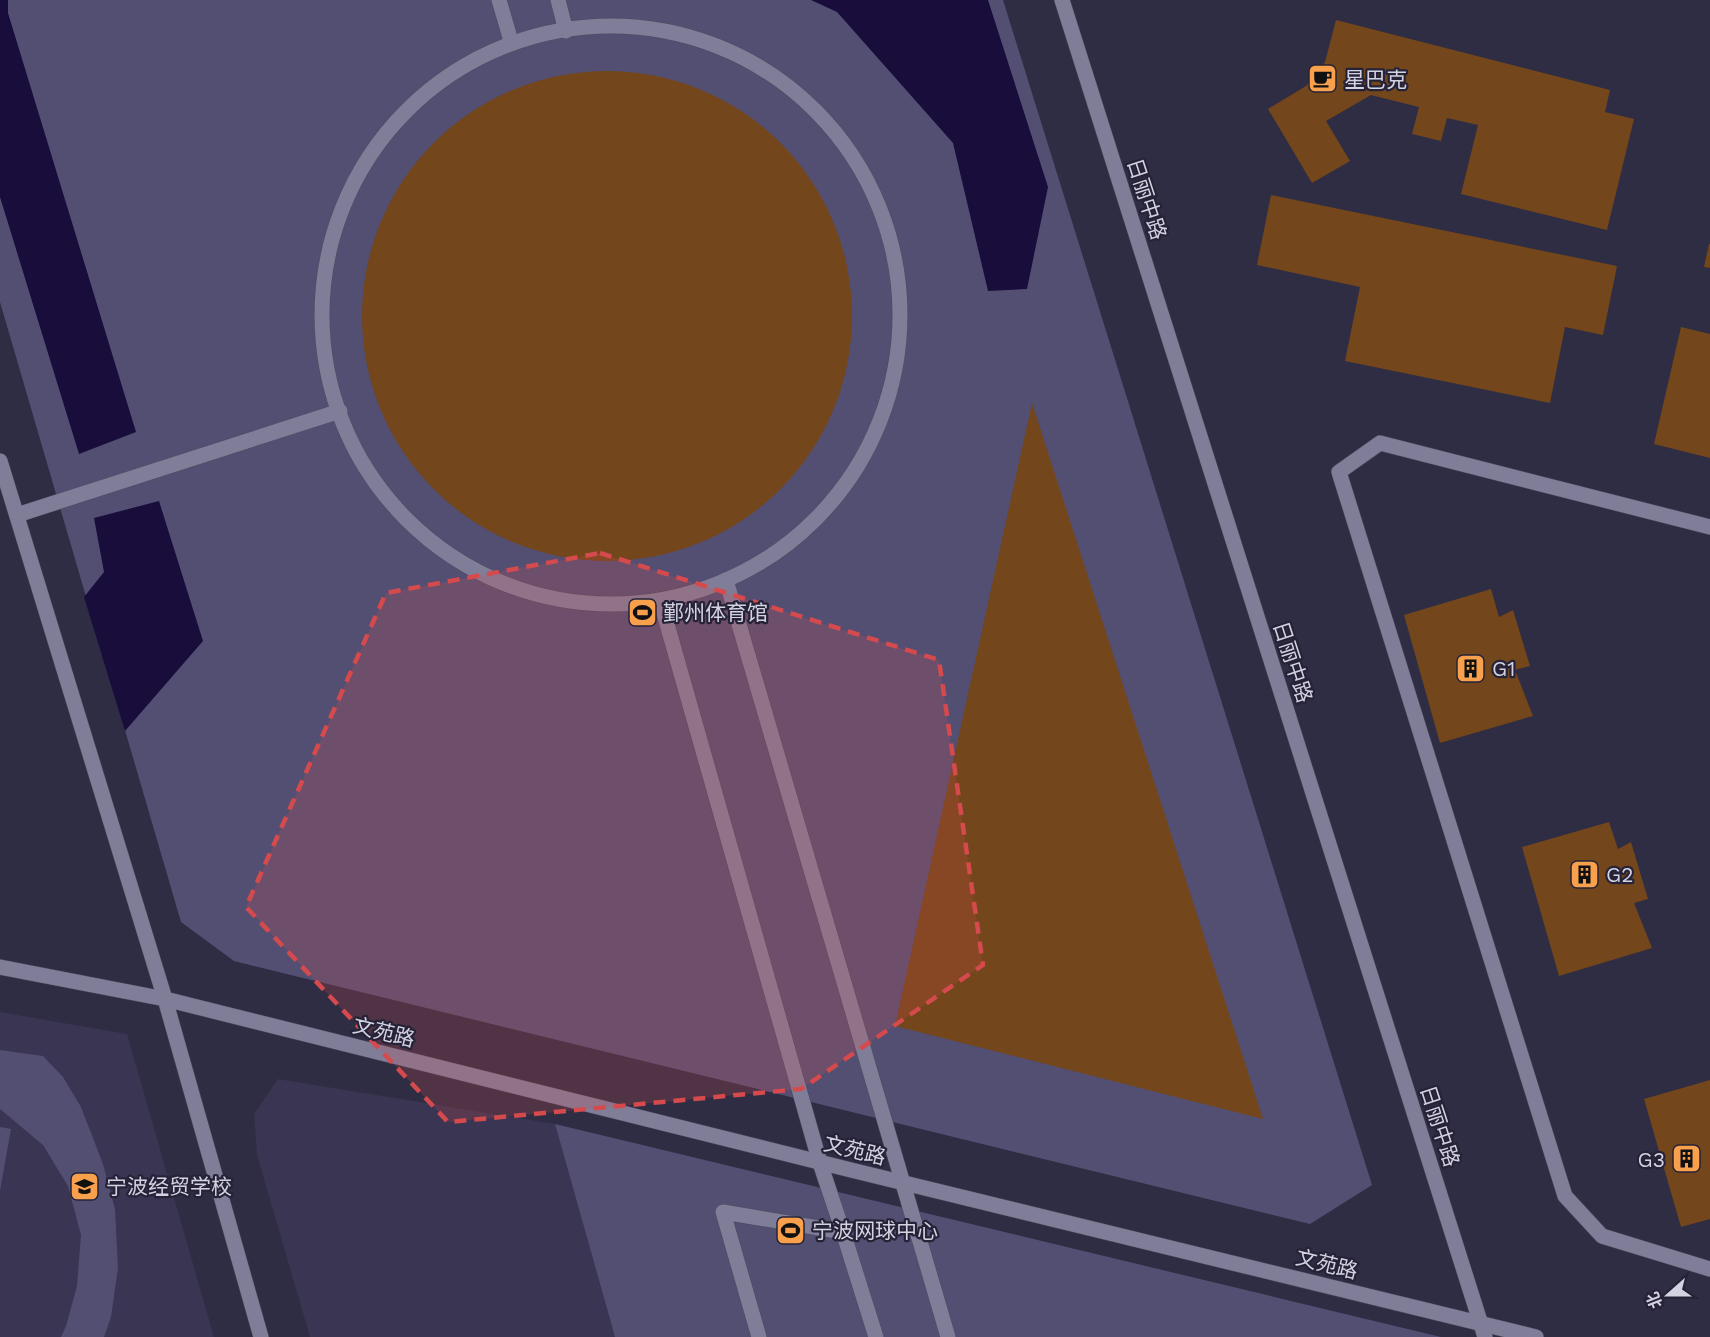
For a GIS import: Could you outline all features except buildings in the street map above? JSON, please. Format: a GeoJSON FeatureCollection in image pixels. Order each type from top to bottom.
{"type":"FeatureCollection","features":[{"type":"Feature","properties":{"kind":"street"},"geometry":{"type":"LineString","coordinates":[[499,0],[511,41]]}},
{"type":"Feature","properties":{"kind":"street"},"geometry":{"type":"LineString","coordinates":[[558,0],[566,31]]}},
{"type":"Feature","properties":{"kind":"street","name":"日丽中路"},"geometry":{"type":"LineString","coordinates":[[1062,0],[1485,1337]]}},
{"type":"Feature","properties":{"kind":"street"},"geometry":{"type":"LineString","coordinates":[[606,23],[701,38],[786,83],[852,153],[892,242],[901,338],[878,431],[826,512],[751,571],[662,603],[566,604],[476,573],[400,515],[347,436],[322,344],[328,248],[364,160],[428,88],[511,41],[566,31],[606,23]]}},
{"type":"Feature","properties":{"kind":"street"},"geometry":{"type":"LineString","coordinates":[[17,515],[340,411]]}},
{"type":"Feature","properties":{"kind":"street"},"geometry":{"type":"LineString","coordinates":[[1710,527],[1380,443],[1339,471],[1565,1196],[1602,1236],[1710,1269]]}},
{"type":"Feature","properties":{"kind":"street"},"geometry":{"type":"LineString","coordinates":[[0,461],[165,999],[261,1337]]}},
{"type":"Feature","properties":{"kind":"street"},"geometry":{"type":"LineString","coordinates":[[726,580],[948,1337]]}},
{"type":"Feature","properties":{"kind":"street"},"geometry":{"type":"LineString","coordinates":[[662,603],[820,1163],[876,1337]]}},
{"type":"Feature","properties":{"kind":"street","name":"文苑路"},"geometry":{"type":"LineString","coordinates":[[0,967],[165,999],[820,1163],[1536,1337]]}},
{"type":"Feature","properties":{"kind":"street"},"geometry":{"type":"LineString","coordinates":[[759,1337],[723,1212],[843,1232]]}},
{"type":"Feature","properties":{"kind":"highlighted area"},"geometry":{"type":"Polygon","coordinates":[[[600,553],[939,660],[983,965],[801,1089],[448,1122],[246,907],[386,593],[600,553]]]}},
{"type":"Feature","properties":{"kind":"shaded area","name":"鄞州体育馆"},"geometry":{"type":"Polygon","coordinates":[[[0,0],[1003,0],[1372,1185],[1310,1224],[234,961],[181,922],[0,302],[0,0]]]}},
{"type":"Feature","properties":{"kind":"shaded area"},"geometry":{"type":"Polygon","coordinates":[[[0,0],[8,0],[8,13],[136,432],[79,454],[0,197],[0,0]]]}},
{"type":"Feature","properties":{"kind":"shaded area"},"geometry":{"type":"Polygon","coordinates":[[[811,0],[988,0],[1048,187],[1027,289],[988,291],[953,143],[837,12],[811,0]]]}},
{"type":"Feature","properties":{"kind":"shaded area"},"geometry":{"type":"Polygon","coordinates":[[[159,501],[203,641],[125,731],[84,597],[104,572],[94,518],[159,501]]]}},
{"type":"Feature","properties":{"kind":"shaded area","name":"宁波经贸学校"},"geometry":{"type":"Polygon","coordinates":[[[0,1012],[127,1034],[214,1337],[0,1337],[0,1012]]]}},
{"type":"Feature","properties":{"kind":"shaded area"},"geometry":{"type":"Polygon","coordinates":[[[0,1050],[43,1056],[63,1077],[81,1107],[103,1164],[115,1209],[118,1268],[111,1317],[104,1337],[61,1337],[77,1286],[81,1235],[68,1186],[43,1145],[0,1109],[0,1050]]]}},
{"type":"Feature","properties":{"kind":"shaded area"},"geometry":{"type":"Polygon","coordinates":[[[278,1079],[555,1124],[615,1337],[310,1337],[257,1155],[254,1114],[278,1079]]]}},
{"type":"Feature","properties":{"kind":"shaded area","name":"宁波网球中心"},"geometry":{"type":"Polygon","coordinates":[[[555,1124],[1441,1337],[615,1337],[555,1124]]]}},
{"type":"Feature","properties":{"kind":"shaded area"},"geometry":{"type":"Polygon","coordinates":[[[0,1127],[11,1129],[0,1191],[0,1127]]]}},
{"type":"Feature","properties":{"kind":"place","name":"星巴克"},"geometry":{"type":"Point","coordinates":[1323,79]}},
{"type":"Feature","properties":{"kind":"place","name":"鄞州体育馆"},"geometry":{"type":"Point","coordinates":[642,612]}},
{"type":"Feature","properties":{"kind":"place","name":"G1"},"geometry":{"type":"Point","coordinates":[1471,668]}},
{"type":"Feature","properties":{"kind":"place","name":"G2"},"geometry":{"type":"Point","coordinates":[1585,874]}},
{"type":"Feature","properties":{"kind":"place","name":"G3"},"geometry":{"type":"Point","coordinates":[1686,1159]}},
{"type":"Feature","properties":{"kind":"place","name":"宁波经贸学校"},"geometry":{"type":"Point","coordinates":[85,1186]}},
{"type":"Feature","properties":{"kind":"place","name":"宁波网球中心"},"geometry":{"type":"Point","coordinates":[791,1230]}}]}
